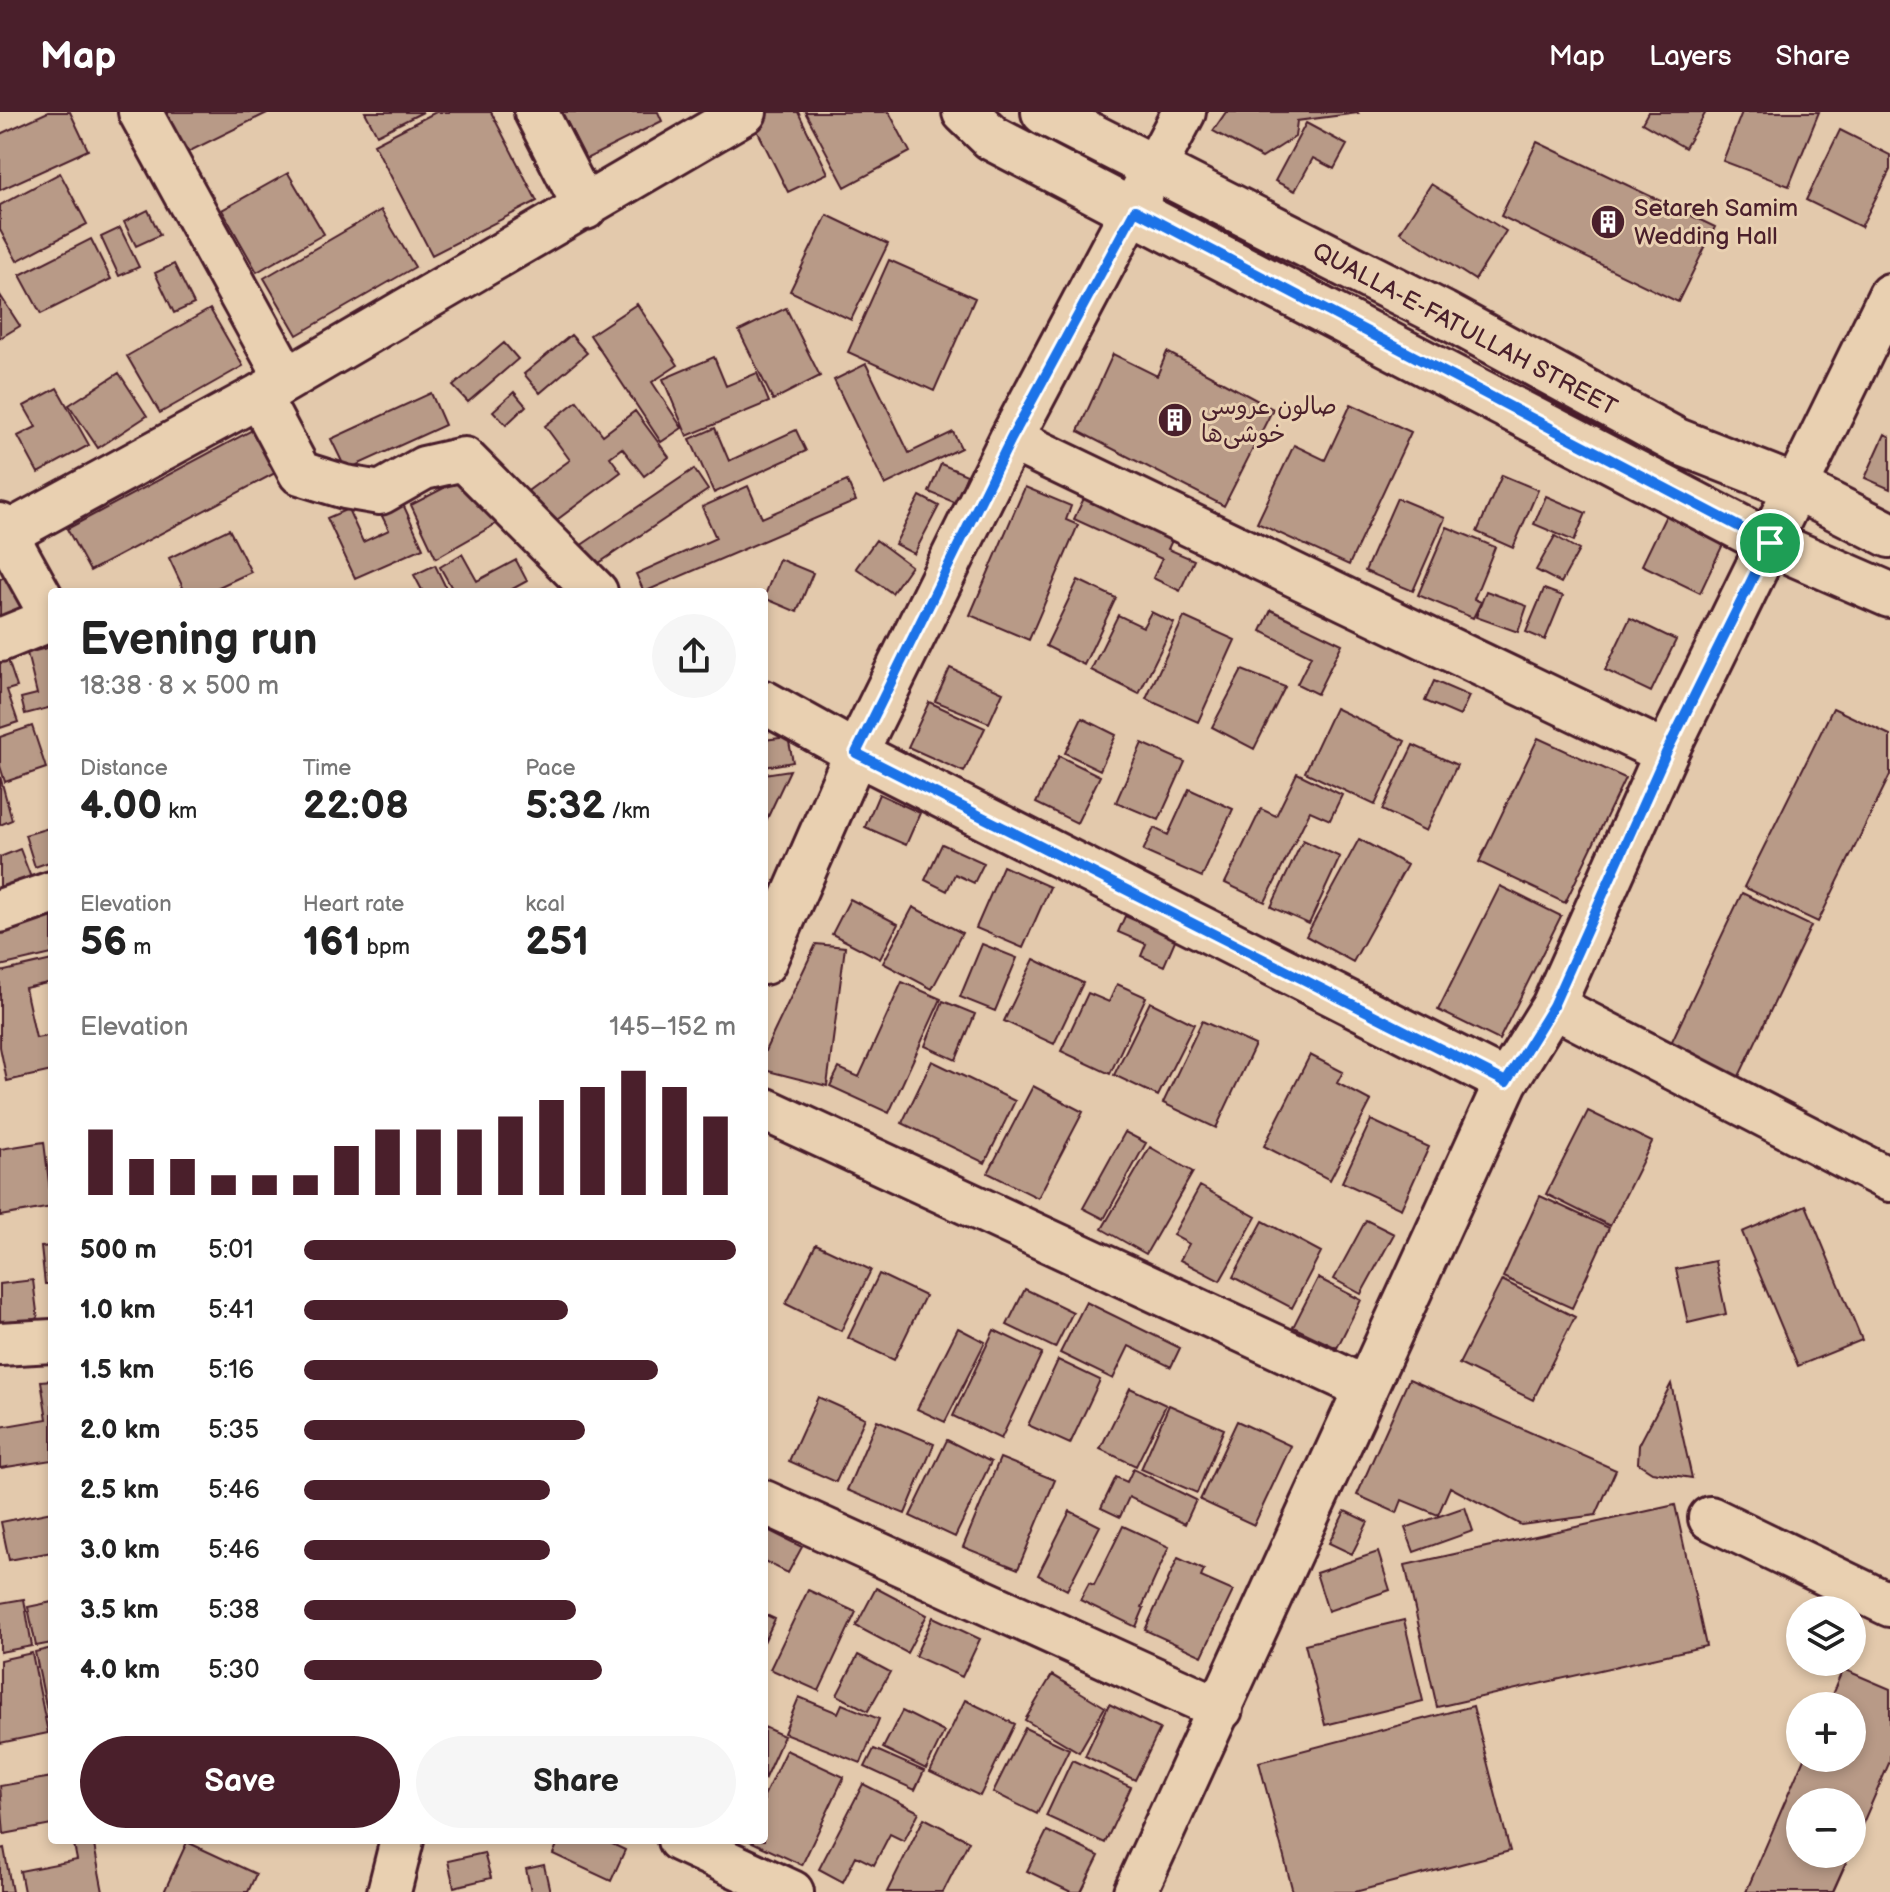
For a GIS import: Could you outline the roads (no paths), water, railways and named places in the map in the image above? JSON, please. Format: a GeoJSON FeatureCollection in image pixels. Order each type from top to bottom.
{"type":"FeatureCollection","features":[{"type":"Feature","properties":{"kind":"main road","name":"QUALLA-E-FATULLAH STREET"},"geometry":{"type":"LineString","coordinates":[[965,112],[992,138],[1770,543],[1890,595]]}},
{"type":"Feature","properties":{"kind":"main road","name":"QUALLA-E-FATULLAH STREET"},"geometry":{"type":"LineString","coordinates":[[1044,112],[1155,171],[1443,314],[1677,441],[1797,488],[1890,535]]}},
{"type":"Feature","properties":{"kind":"street"},"geometry":{"type":"LineString","coordinates":[[140,112],[272,387],[300,473],[345,487],[380,493],[424,468],[464,459],[592,588]]}},
{"type":"Feature","properties":{"kind":"street"},"geometry":{"type":"LineString","coordinates":[[536,112],[585,208]]}},
{"type":"Feature","properties":{"kind":"street"},"geometry":{"type":"LineString","coordinates":[[48,611],[3,529],[272,387],[585,208],[745,112]]}},
{"type":"Feature","properties":{"kind":"street"},"geometry":{"type":"LineString","coordinates":[[768,954],[856,753],[1011,439],[1135,210],[1184,112]]}},
{"type":"Feature","properties":{"kind":"street"},"geometry":{"type":"LineString","coordinates":[[1135,1892],[1506,1082],[1553,1006],[1666,753],[1890,295]]}},
{"type":"Feature","properties":{"kind":"street"},"geometry":{"type":"LineString","coordinates":[[1011,439],[1666,753]]}},
{"type":"Feature","properties":{"kind":"street"},"geometry":{"type":"LineString","coordinates":[[0,640],[48,620]]}},
{"type":"Feature","properties":{"kind":"street"},"geometry":{"type":"LineString","coordinates":[[768,704],[856,753],[1506,1082]]}},
{"type":"Feature","properties":{"kind":"street"},"geometry":{"type":"LineString","coordinates":[[0,911],[48,894]]}},
{"type":"Feature","properties":{"kind":"street"},"geometry":{"type":"LineString","coordinates":[[1553,1006],[1890,1180]]}},
{"type":"Feature","properties":{"kind":"street"},"geometry":{"type":"LineString","coordinates":[[768,1111],[1366,1388]]}},
{"type":"Feature","properties":{"kind":"street"},"geometry":{"type":"LineString","coordinates":[[0,1344],[48,1341]]}},
{"type":"Feature","properties":{"kind":"street"},"geometry":{"type":"LineString","coordinates":[[768,1504],[1221,1709]]}},
{"type":"Feature","properties":{"kind":"street"},"geometry":{"type":"LineString","coordinates":[[1710,1518],[1890,1605]]}},
{"type":"Feature","properties":{"kind":"street"},"geometry":{"type":"LineString","coordinates":[[389,1892],[401,1844]]}},
{"type":"Feature","properties":{"kind":"street"},"geometry":{"type":"LineString","coordinates":[[688,1844],[792,1892]]}},
{"type":"Feature","properties":{"kind":"place","name":"Setareh Samim Wedding Hall"},"geometry":{"type":"Point","coordinates":[1608,222]}},
{"type":"Feature","properties":{"kind":"place","name":"صالون عروسی خوشی‌ها"},"geometry":{"type":"Point","coordinates":[1175,420]}}]}
